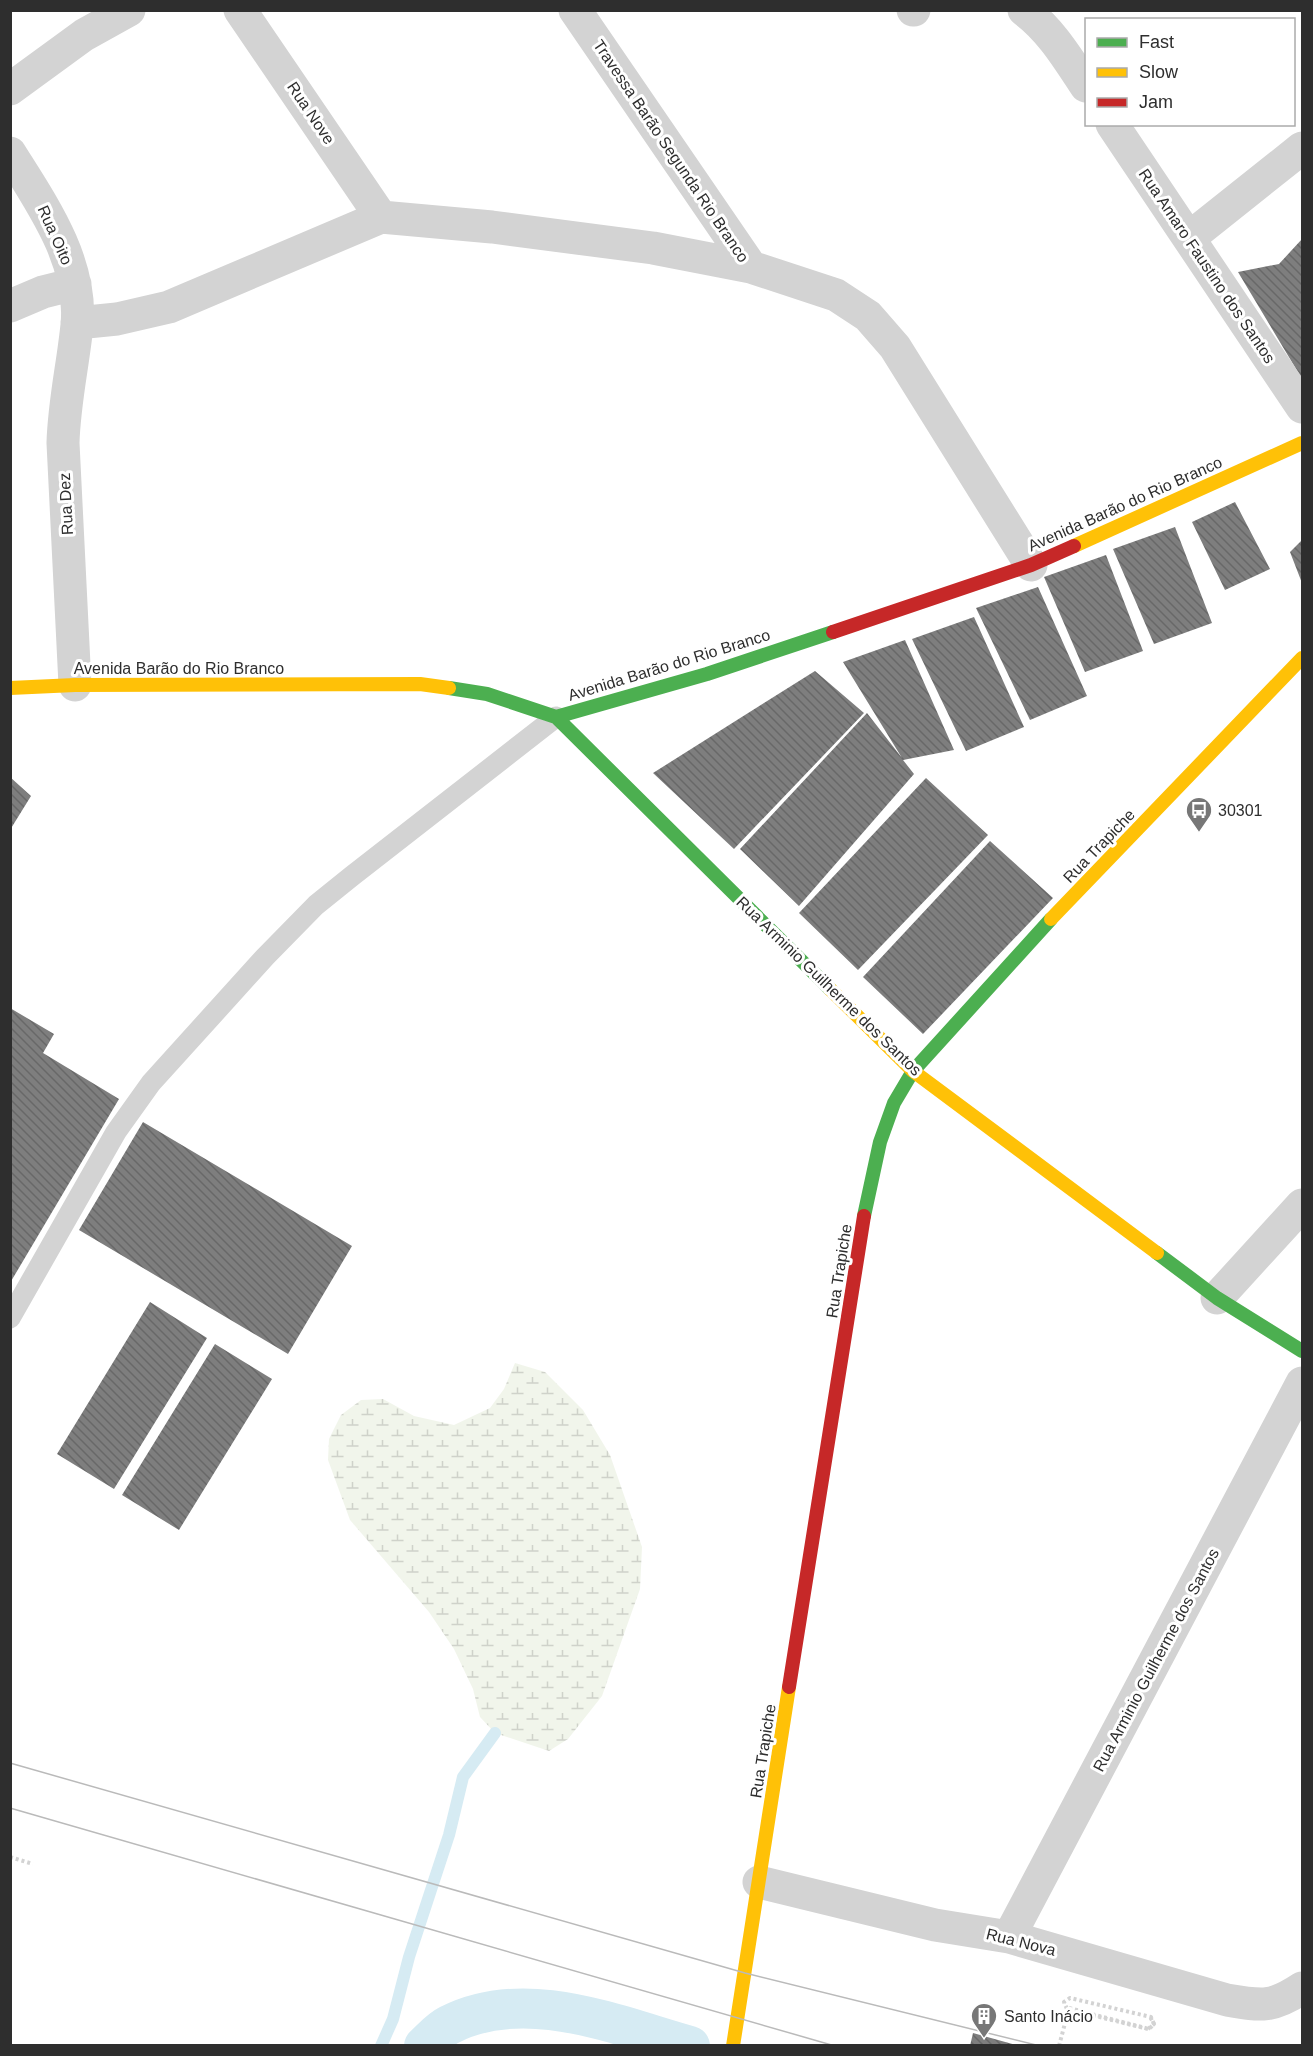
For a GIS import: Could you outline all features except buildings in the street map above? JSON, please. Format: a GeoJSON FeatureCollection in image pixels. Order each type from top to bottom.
{"type":"FeatureCollection","features":[{"type":"Feature","properties":{"kind":"street"},"geometry":{"type":"LineString","coordinates":[[10,89],[76,23],[129,10]]}},
{"type":"Feature","properties":{"kind":"street","name":"Rua Nove"},"geometry":{"type":"LineString","coordinates":[[240,10],[381,217]]}},
{"type":"Feature","properties":{"kind":"street","name":"Travessa Barão Segunda Rio Branco"},"geometry":{"type":"LineString","coordinates":[[575,10],[751,267],[836,296],[868,315],[894,347],[1031,565]]}},
{"type":"Feature","properties":{"kind":"street"},"geometry":{"type":"LineString","coordinates":[[1024,10],[1036,19],[1060,47],[1085,84]]}},
{"type":"Feature","properties":{"kind":"street","name":"Rua Amaro Faustino dos Santos"},"geometry":{"type":"LineString","coordinates":[[1113,126],[1302,407]]}},
{"type":"Feature","properties":{"kind":"street"},"geometry":{"type":"LineString","coordinates":[[1189,238],[1302,148]]}},
{"type":"Feature","properties":{"kind":"street","name":"Rua Oito"},"geometry":{"type":"LineString","coordinates":[[10,153],[45,208],[60,241],[75,284],[77,323]]}},
{"type":"Feature","properties":{"kind":"street"},"geometry":{"type":"LineString","coordinates":[[77,323],[117,319],[169,307],[381,217],[492,227],[653,248],[751,267]]}},
{"type":"Feature","properties":{"kind":"street"},"geometry":{"type":"LineString","coordinates":[[10,306],[43,292],[75,284]]}},
{"type":"Feature","properties":{"kind":"street","name":"Rua Dez"},"geometry":{"type":"LineString","coordinates":[[75,685],[63,443],[64,408],[77,323]]}},
{"type":"Feature","properties":{"kind":"street","name":"Avenida Barão do Rio Branco"},"geometry":{"type":"LineString","coordinates":[[10,688],[75,685],[420,684],[487,694],[556,717],[707,674],[1031,565],[1302,443]]}},
{"type":"Feature","properties":{"kind":"street","name":"Rua Trapiche"},"geometry":{"type":"LineString","coordinates":[[733,2044],[867,1194],[880,1142],[894,1103],[914,1071],[1028,943],[1302,658]]}},
{"type":"Feature","properties":{"kind":"street","name":"Rua Arminio Guilherme dos Santos"},"geometry":{"type":"LineString","coordinates":[[556,717],[914,1071],[1217,1298],[1302,1351]]}},
{"type":"Feature","properties":{"kind":"street"},"geometry":{"type":"LineString","coordinates":[[1217,1298],[1302,1205]]}},
{"type":"Feature","properties":{"kind":"street","name":"Rua Arminio Guilherme dos Santos"},"geometry":{"type":"LineString","coordinates":[[1010,1937],[1302,1383]]}},
{"type":"Feature","properties":{"kind":"street","name":"Rua Nova"},"geometry":{"type":"LineString","coordinates":[[759,1881],[935,1925],[1010,1937],[1227,2000],[1254,2004],[1292,1995]]}},
{"type":"Feature","properties":{"kind":"lane"},"geometry":{"type":"LineString","coordinates":[[10,1318],[116,1132],[152,1083],[265,957],[316,905],[556,717]]}},
{"type":"Feature","properties":{"kind":"path"},"geometry":{"type":"LineString","coordinates":[[10,1857],[33,1864]]}},
{"type":"Feature","properties":{"kind":"path"},"geometry":{"type":"LineString","coordinates":[[1059,2046],[1066,2017],[1069,2008],[1149,2029],[1154,2024],[1151,2017],[1068,1998],[1064,2002],[1067,2009],[1078,2012],[1090,2015],[1148,2029]]}},
{"type":"Feature","properties":{"kind":"green space"},"geometry":{"type":"Polygon","coordinates":[[[515,1363],[545,1372],[583,1410],[610,1455],[642,1547],[640,1589],[602,1696],[568,1739],[549,1751],[495,1733],[480,1717],[473,1689],[454,1649],[429,1612],[350,1520],[328,1460],[329,1439],[341,1415],[361,1400],[383,1399],[414,1416],[454,1425],[490,1408],[504,1389],[515,1363]]]}},
{"type":"Feature","properties":{"kind":"waterway"},"geometry":{"type":"LineString","coordinates":[[381,2046],[393,2019],[409,1957],[449,1835],[463,1777],[495,1733]]}},
{"type":"Feature","properties":{"kind":"waterway"},"geometry":{"type":"LineString","coordinates":[[424,2046],[449,2025],[478,2014],[508,2009],[539,2009],[570,2013],[690,2046]]}},
{"type":"Feature","properties":{"kind":"tram line"},"geometry":{"type":"LineString","coordinates":[[10,1763],[745,1973],[1040,2046]]}},
{"type":"Feature","properties":{"kind":"tram line"},"geometry":{"type":"LineString","coordinates":[[10,1808],[835,2046]]}},
{"type":"Feature","properties":{"kind":"traffic: fast"},"geometry":{"type":"LineString","coordinates":[[449,688],[487,694],[556,717],[707,674],[833,632]]}},
{"type":"Feature","properties":{"kind":"traffic: fast"},"geometry":{"type":"LineString","coordinates":[[556,717],[830,989]]}},
{"type":"Feature","properties":{"kind":"traffic: fast"},"geometry":{"type":"LineString","coordinates":[[864,1216],[880,1142],[894,1103],[913,1071],[1051,919]]}},
{"type":"Feature","properties":{"kind":"traffic: fast"},"geometry":{"type":"LineString","coordinates":[[1157,1253],[1217,1298],[1302,1351]]}},
{"type":"Feature","properties":{"kind":"traffic: slow"},"geometry":{"type":"LineString","coordinates":[[1074,546],[1302,443]]}},
{"type":"Feature","properties":{"kind":"traffic: slow"},"geometry":{"type":"LineString","coordinates":[[1051,919],[1302,658]]}},
{"type":"Feature","properties":{"kind":"traffic: slow"},"geometry":{"type":"LineString","coordinates":[[10,688],[75,685],[420,684],[449,688]]}},
{"type":"Feature","properties":{"kind":"traffic: slow"},"geometry":{"type":"LineString","coordinates":[[830,989],[913,1071],[1157,1253]]}},
{"type":"Feature","properties":{"kind":"traffic: slow"},"geometry":{"type":"LineString","coordinates":[[733,2046],[789,1687]]}},
{"type":"Feature","properties":{"kind":"traffic: jam"},"geometry":{"type":"LineString","coordinates":[[833,632],[1031,565],[1074,546]]}},
{"type":"Feature","properties":{"kind":"traffic: jam"},"geometry":{"type":"LineString","coordinates":[[789,1687],[864,1216]]}},
{"type":"Feature","properties":{"kind":"place","name":"30301"},"geometry":{"type":"Point","coordinates":[1199,833]}},
{"type":"Feature","properties":{"kind":"place","name":"Santo Inácio"},"geometry":{"type":"Point","coordinates":[984,2039]}}]}
